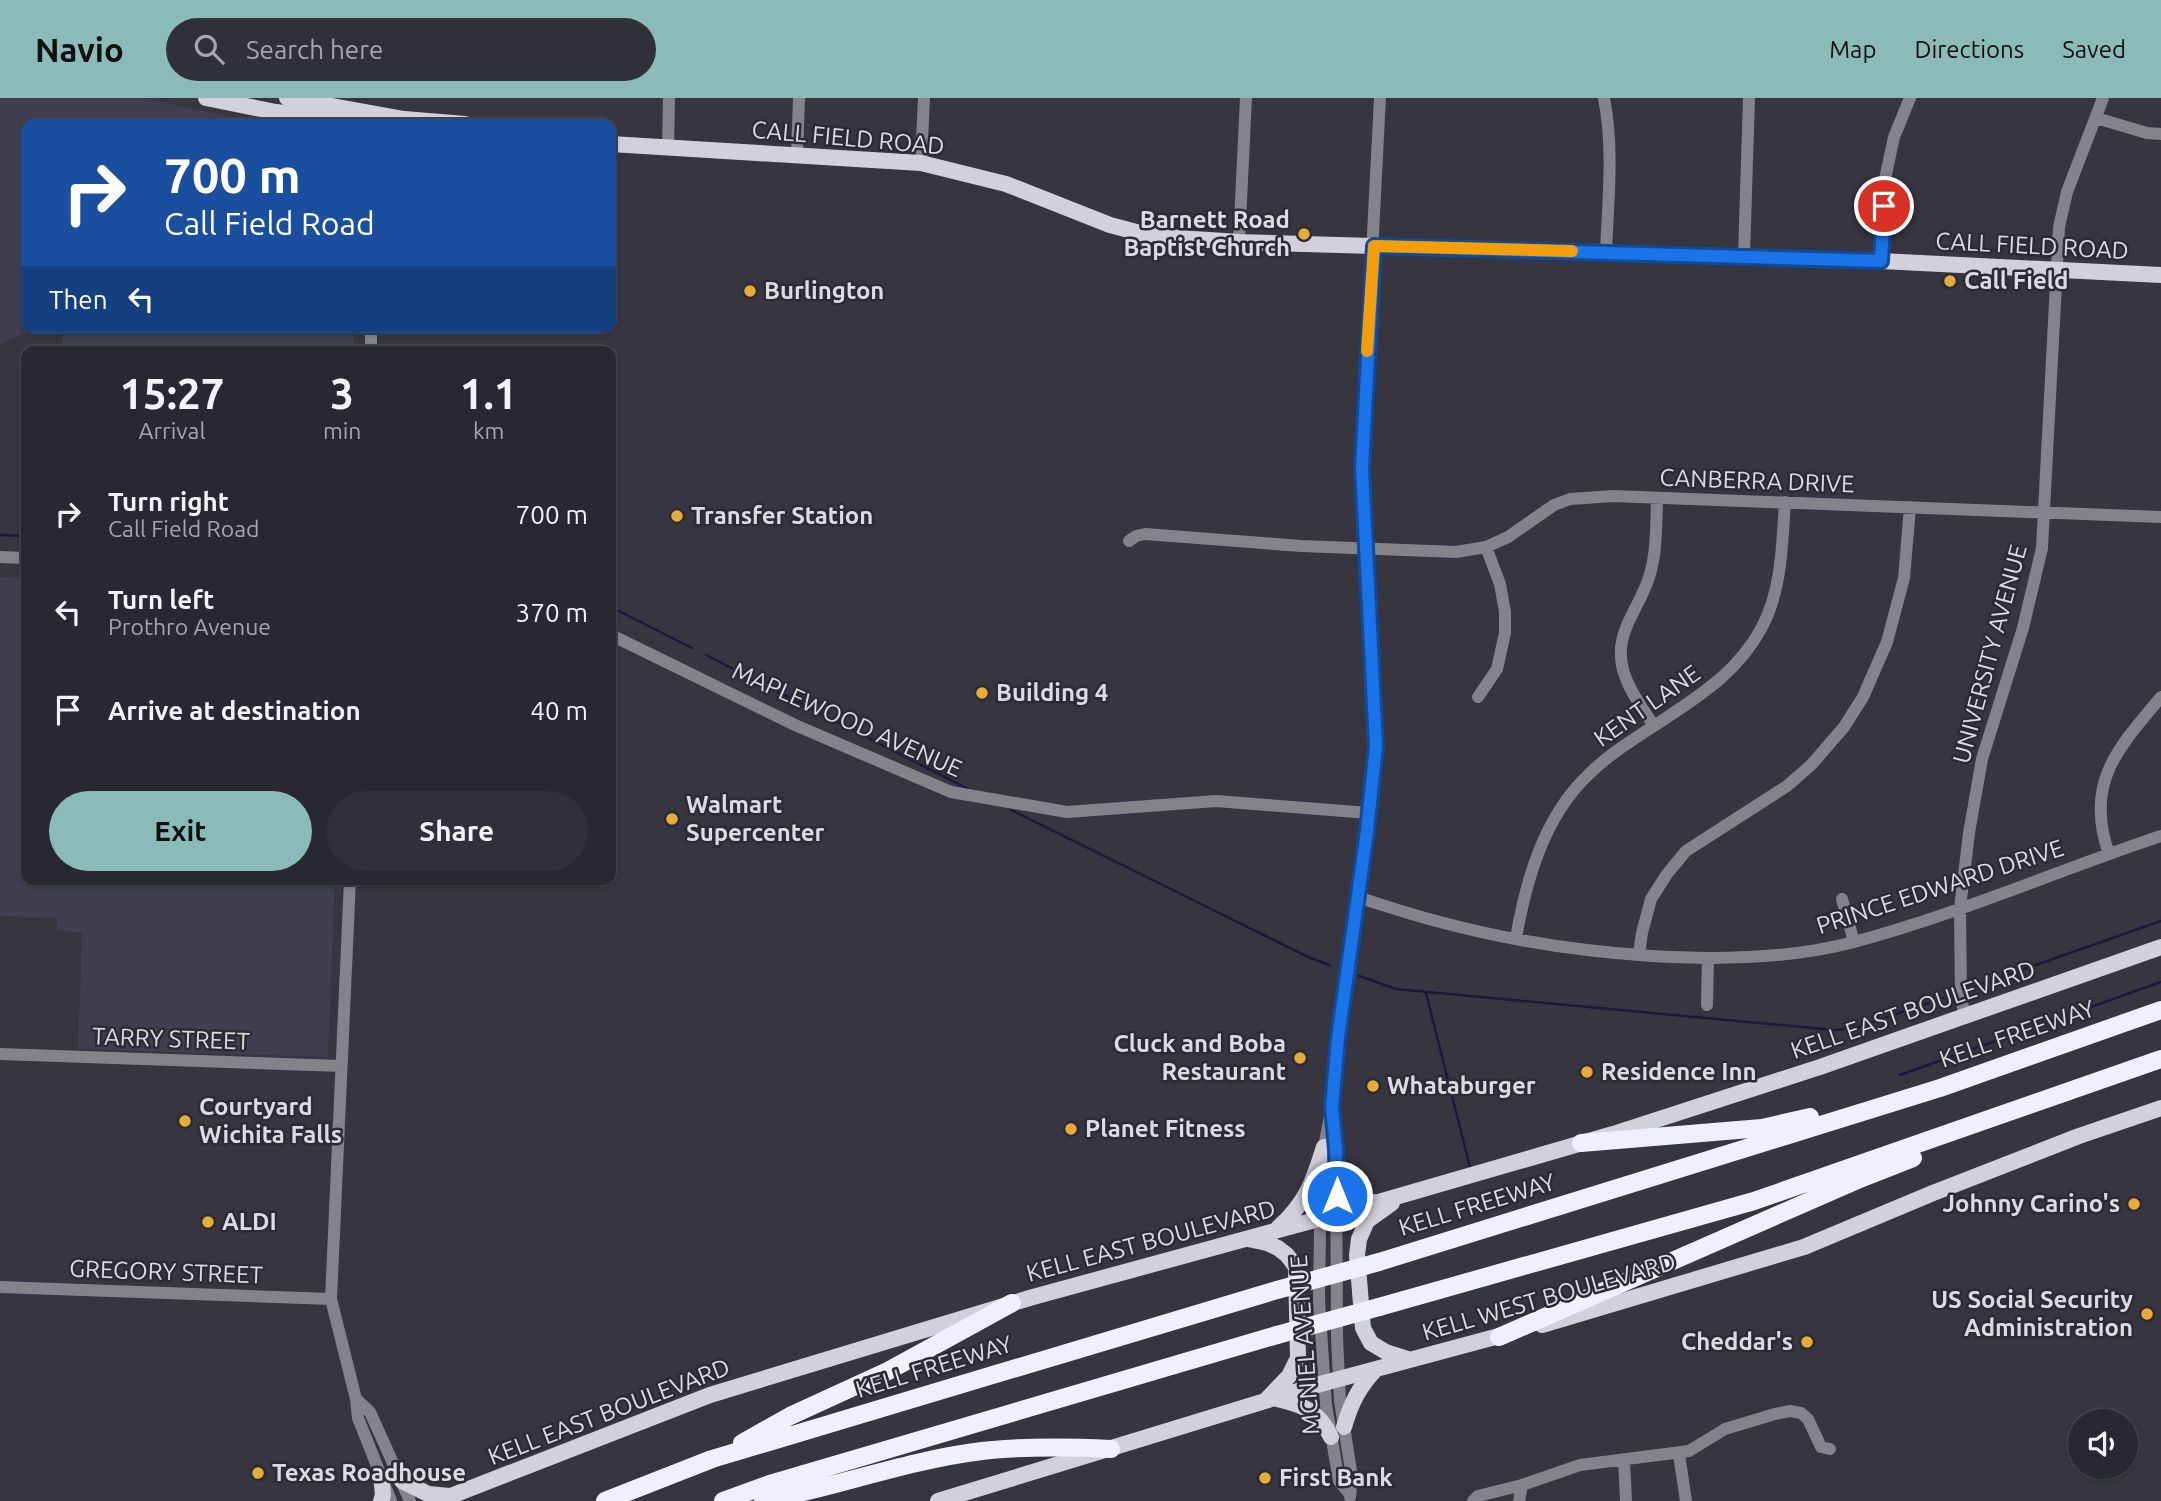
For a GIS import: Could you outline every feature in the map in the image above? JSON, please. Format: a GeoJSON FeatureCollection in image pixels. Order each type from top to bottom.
{"type":"FeatureCollection","features":[{"type":"Feature","properties":{"kind":"highway","name":"KELL FREEWAY"},"geometry":{"type":"LineString","coordinates":[[605,1501],[712,1460],[1277,1290],[1379,1262],[1940,1088],[2161,1010]]}},
{"type":"Feature","properties":{"kind":"highway"},"geometry":{"type":"LineString","coordinates":[[723,1501],[783,1480],[1277,1335],[1754,1201],[2161,1059]]}},
{"type":"Feature","properties":{"kind":"highway"},"geometry":{"type":"LineString","coordinates":[[2013,1112],[2107,1089],[2161,1070]]}},
{"type":"Feature","properties":{"kind":"highway"},"geometry":{"type":"LineString","coordinates":[[1581,1143],[1762,1128],[1940,1088]]}},
{"type":"Feature","properties":{"kind":"highway"},"geometry":{"type":"LineString","coordinates":[[1499,1337],[1909,1160],[1984,1122]]}},
{"type":"Feature","properties":{"kind":"highway"},"geometry":{"type":"LineString","coordinates":[[712,1460],[790,1416],[888,1371],[1012,1303]]}},
{"type":"Feature","properties":{"kind":"highway"},"geometry":{"type":"LineString","coordinates":[[763,1501],[981,1451],[1047,1446],[1111,1448]]}},
{"type":"Feature","properties":{"kind":"main road"},"geometry":{"type":"LineString","coordinates":[[206,98],[287,109],[414,119]]}},
{"type":"Feature","properties":{"kind":"main road"},"geometry":{"type":"LineString","coordinates":[[287,109],[332,119]]}},
{"type":"Feature","properties":{"kind":"main road","name":"CALL FIELD ROAD"},"geometry":{"type":"LineString","coordinates":[[616,144],[921,163],[1006,184],[1110,225],[1140,233],[1178,238],[1881,261],[2161,275]]}},
{"type":"Feature","properties":{"kind":"main road","name":"KELL EAST BOULEVARD"},"geometry":{"type":"LineString","coordinates":[[452,1499],[481,1485],[710,1395],[1012,1303],[1320,1219],[1581,1143],[1820,1067],[2161,947]]}},
{"type":"Feature","properties":{"kind":"main road","name":"KELL WEST BOULEVARD"},"geometry":{"type":"LineString","coordinates":[[939,1501],[1332,1381],[1623,1302],[1804,1247],[2079,1136],[2161,1108]]}},
{"type":"Feature","properties":{"kind":"main road"},"geometry":{"type":"LineString","coordinates":[[1276,1231],[1297,1211],[1312,1186],[1324,1147]]}},
{"type":"Feature","properties":{"kind":"main road"},"geometry":{"type":"LineString","coordinates":[[1336,1178],[1349,1196],[1359,1201],[1380,1202]]}},
{"type":"Feature","properties":{"kind":"main road"},"geometry":{"type":"LineString","coordinates":[[1402,1195],[1367,1221],[1359,1238],[1357,1255],[1363,1328],[1371,1342],[1386,1352],[1410,1360]]}},
{"type":"Feature","properties":{"kind":"main road"},"geometry":{"type":"LineString","coordinates":[[1246,1239],[1278,1248],[1296,1267],[1298,1358],[1289,1376],[1269,1400]]}},
{"type":"Feature","properties":{"kind":"main road"},"geometry":{"type":"LineString","coordinates":[[1344,1427],[1352,1401],[1362,1383],[1377,1368]]}},
{"type":"Feature","properties":{"kind":"main road"},"geometry":{"type":"LineString","coordinates":[[1269,1400],[1301,1404],[1314,1412],[1331,1437]]}},
{"type":"Feature","properties":{"kind":"main road"},"geometry":{"type":"LineString","coordinates":[[380,1476],[383,1495],[381,1501]]}},
{"type":"Feature","properties":{"kind":"main road"},"geometry":{"type":"LineString","coordinates":[[402,1481],[428,1494],[452,1499]]}},
{"type":"Feature","properties":{"kind":"street"},"geometry":{"type":"LineString","coordinates":[[668,148],[669,98]]}},
{"type":"Feature","properties":{"kind":"street"},"geometry":{"type":"LineString","coordinates":[[797,155],[799,98]]}},
{"type":"Feature","properties":{"kind":"street"},"geometry":{"type":"LineString","coordinates":[[921,163],[924,98]]}},
{"type":"Feature","properties":{"kind":"street"},"geometry":{"type":"LineString","coordinates":[[1239,242],[1246,98]]}},
{"type":"Feature","properties":{"kind":"street","name":"MCNIEL AVENUE"},"geometry":{"type":"LineString","coordinates":[[1350,1497],[1352,1477],[1319,1300],[1320,1219],[1324,1147],[1332,1107],[1338,1033],[1369,813],[1376,723],[1365,549],[1362,446],[1380,98]]}},
{"type":"Feature","properties":{"kind":"street"},"geometry":{"type":"LineString","coordinates":[[1604,98],[1609,121],[1610,152],[1606,252]]}},
{"type":"Feature","properties":{"kind":"street"},"geometry":{"type":"LineString","coordinates":[[1744,256],[1749,98]]}},
{"type":"Feature","properties":{"kind":"street"},"geometry":{"type":"LineString","coordinates":[[1881,261],[1885,179],[1894,136],[1910,98]]}},
{"type":"Feature","properties":{"kind":"street","name":"UNIVERSITY AVENUE"},"geometry":{"type":"LineString","coordinates":[[1966,1016],[1961,1001],[1960,908],[1969,833],[1982,759],[2023,628],[2042,548],[2059,227],[2067,192],[2103,98]]}},
{"type":"Feature","properties":{"kind":"street"},"geometry":{"type":"LineString","coordinates":[[2096,118],[2147,133],[2161,134]]}},
{"type":"Feature","properties":{"kind":"street","name":"CANBERRA DRIVE"},"geometry":{"type":"LineString","coordinates":[[1129,541],[1145,534],[1301,546],[1457,552],[1486,547],[1508,537],[1554,505],[1570,499],[1614,496],[2161,517]]}},
{"type":"Feature","properties":{"kind":"street"},"geometry":{"type":"LineString","coordinates":[[1654,726],[1629,688],[1620,667],[1621,644],[1626,628],[1650,575],[1655,547],[1657,499]]}},
{"type":"Feature","properties":{"kind":"street","name":"KENT LANE"},"geometry":{"type":"LineString","coordinates":[[1516,938],[1534,865],[1549,829],[1587,776],[1614,753],[1712,688],[1735,665],[1761,628],[1776,593],[1785,502]]}},
{"type":"Feature","properties":{"kind":"street"},"geometry":{"type":"LineString","coordinates":[[1639,954],[1651,899],[1686,851],[1787,786],[1812,764],[1844,727],[1863,697],[1887,642],[1904,578],[1910,507]]}},
{"type":"Feature","properties":{"kind":"street"},"geometry":{"type":"LineString","coordinates":[[1478,697],[1497,669],[1505,633],[1505,612],[1500,584],[1486,547]]}},
{"type":"Feature","properties":{"kind":"street"},"geometry":{"type":"LineString","coordinates":[[0,557],[21,558]]}},
{"type":"Feature","properties":{"kind":"street","name":"MAPLEWOOD AVENUE"},"geometry":{"type":"LineString","coordinates":[[616,637],[795,725],[951,792],[1067,811],[1216,802],[1369,813]]}},
{"type":"Feature","properties":{"kind":"street"},"geometry":{"type":"LineString","coordinates":[[2109,854],[2100,814],[2104,778],[2120,745],[2161,697]]}},
{"type":"Feature","properties":{"kind":"street","name":"PRINCE EDWARD DRIVE"},"geometry":{"type":"LineString","coordinates":[[1357,897],[1444,923],[1583,949],[1708,958],[1773,956],[1854,942],[1960,908],[2161,836]]}},
{"type":"Feature","properties":{"kind":"street"},"geometry":{"type":"LineString","coordinates":[[350,885],[331,1299],[356,1399],[358,1418],[390,1501]]}},
{"type":"Feature","properties":{"kind":"street"},"geometry":{"type":"LineString","coordinates":[[1842,899],[1854,942]]}},
{"type":"Feature","properties":{"kind":"street"},"geometry":{"type":"LineString","coordinates":[[1707,1005],[1708,958]]}},
{"type":"Feature","properties":{"kind":"street","name":"TARRY STREET"},"geometry":{"type":"LineString","coordinates":[[0,1054],[341,1066]]}},
{"type":"Feature","properties":{"kind":"street","name":"MCNIEL AVENUE"},"geometry":{"type":"LineString","coordinates":[[1332,1107],[1337,1214],[1331,1437],[1339,1481],[1350,1497]]}},
{"type":"Feature","properties":{"kind":"street","name":"GREGORY STREET"},"geometry":{"type":"LineString","coordinates":[[0,1287],[331,1299]]}},
{"type":"Feature","properties":{"kind":"street"},"geometry":{"type":"LineString","coordinates":[[356,1399],[370,1412],[410,1501]]}},
{"type":"Feature","properties":{"kind":"street"},"geometry":{"type":"LineString","coordinates":[[1473,1501],[1478,1496],[1522,1485],[1580,1465],[1679,1454],[1689,1451],[1725,1429],[1790,1411],[1801,1413],[1808,1419],[1821,1447],[1830,1449]]}},
{"type":"Feature","properties":{"kind":"street"},"geometry":{"type":"LineString","coordinates":[[1679,1454],[1686,1501]]}},
{"type":"Feature","properties":{"kind":"street"},"geometry":{"type":"LineString","coordinates":[[1624,1460],[1626,1501]]}},
{"type":"Feature","properties":{"kind":"street"},"geometry":{"type":"LineString","coordinates":[[1519,1501],[1522,1485]]}},
{"type":"Feature","properties":{"kind":"shaded area"},"geometry":{"type":"Polygon","coordinates":[[[0,98],[143,98],[243,119],[21,119],[21,333],[26,333],[0,344],[0,98]]]}},
{"type":"Feature","properties":{"kind":"shaded area"},"geometry":{"type":"Polygon","coordinates":[[[63,333],[355,333],[353,346],[62,346],[63,333]]]}},
{"type":"Feature","properties":{"kind":"shaded area"},"geometry":{"type":"Polygon","coordinates":[[[0,577],[21,578],[21,885],[335,885],[328,1057],[78,1049],[82,933],[57,930],[57,918],[0,916],[0,577]]]}},
{"type":"Feature","properties":{"kind":"waterway"},"geometry":{"type":"LineString","coordinates":[[0,535],[21,536]]}},
{"type":"Feature","properties":{"kind":"waterway"},"geometry":{"type":"LineString","coordinates":[[616,610],[692,648]]}},
{"type":"Feature","properties":{"kind":"waterway"},"geometry":{"type":"LineString","coordinates":[[706,655],[968,789]]}},
{"type":"Feature","properties":{"kind":"waterway"},"geometry":{"type":"LineString","coordinates":[[1011,810],[1329,965]]}},
{"type":"Feature","properties":{"kind":"waterway"},"geometry":{"type":"LineString","coordinates":[[1976,986],[2161,921]]}},
{"type":"Feature","properties":{"kind":"waterway"},"geometry":{"type":"LineString","coordinates":[[1359,976],[1396,989],[1834,1030],[1855,1028],[1943,998]]}},
{"type":"Feature","properties":{"kind":"waterway"},"geometry":{"type":"LineString","coordinates":[[1900,1075],[2161,982]]}},
{"type":"Feature","properties":{"kind":"waterway"},"geometry":{"type":"LineString","coordinates":[[1426,993],[1470,1167]]}},
{"type":"Feature","properties":{"kind":"slow traffic"},"geometry":{"type":"LineString","coordinates":[[1367,351],[1374,246],[1572,251]]}},
{"type":"Feature","properties":{"kind":"place","name":"Barnett Road Baptist Church"},"geometry":{"type":"Point","coordinates":[1304,234]}},
{"type":"Feature","properties":{"kind":"place","name":"Call Field"},"geometry":{"type":"Point","coordinates":[1950,281]}},
{"type":"Feature","properties":{"kind":"place","name":"Burlington"},"geometry":{"type":"Point","coordinates":[750,291]}},
{"type":"Feature","properties":{"kind":"place","name":"Transfer Station"},"geometry":{"type":"Point","coordinates":[677,516]}},
{"type":"Feature","properties":{"kind":"place","name":"Building 4"},"geometry":{"type":"Point","coordinates":[982,693]}},
{"type":"Feature","properties":{"kind":"place","name":"Walmart Supercenter"},"geometry":{"type":"Point","coordinates":[672,819]}},
{"type":"Feature","properties":{"kind":"place","name":"Cluck and Boba Restaurant"},"geometry":{"type":"Point","coordinates":[1300,1058]}},
{"type":"Feature","properties":{"kind":"place","name":"Residence Inn"},"geometry":{"type":"Point","coordinates":[1587,1072]}},
{"type":"Feature","properties":{"kind":"place","name":"Whataburger"},"geometry":{"type":"Point","coordinates":[1373,1086]}},
{"type":"Feature","properties":{"kind":"place","name":"Courtyard Wichita Falls"},"geometry":{"type":"Point","coordinates":[185,1121]}},
{"type":"Feature","properties":{"kind":"place","name":"Planet Fitness"},"geometry":{"type":"Point","coordinates":[1071,1129]}},
{"type":"Feature","properties":{"kind":"place","name":"Johnny Carino's"},"geometry":{"type":"Point","coordinates":[2134,1204]}},
{"type":"Feature","properties":{"kind":"place","name":"ALDI"},"geometry":{"type":"Point","coordinates":[208,1222]}},
{"type":"Feature","properties":{"kind":"place","name":"US Social Security Administration"},"geometry":{"type":"Point","coordinates":[2147,1314]}},
{"type":"Feature","properties":{"kind":"place","name":"Cheddar's"},"geometry":{"type":"Point","coordinates":[1807,1342]}},
{"type":"Feature","properties":{"kind":"place","name":"Texas Roadhouse"},"geometry":{"type":"Point","coordinates":[258,1473]}},
{"type":"Feature","properties":{"kind":"place","name":"First Bank"},"geometry":{"type":"Point","coordinates":[1265,1478]}},
{"type":"Feature","properties":{"kind":"route"},"geometry":{"type":"LineString","coordinates":[[1337,1196],[1332,1107],[1338,1038],[1376,746],[1362,494],[1362,446],[1374,246],[1881,261],[1884,206]]}}]}
